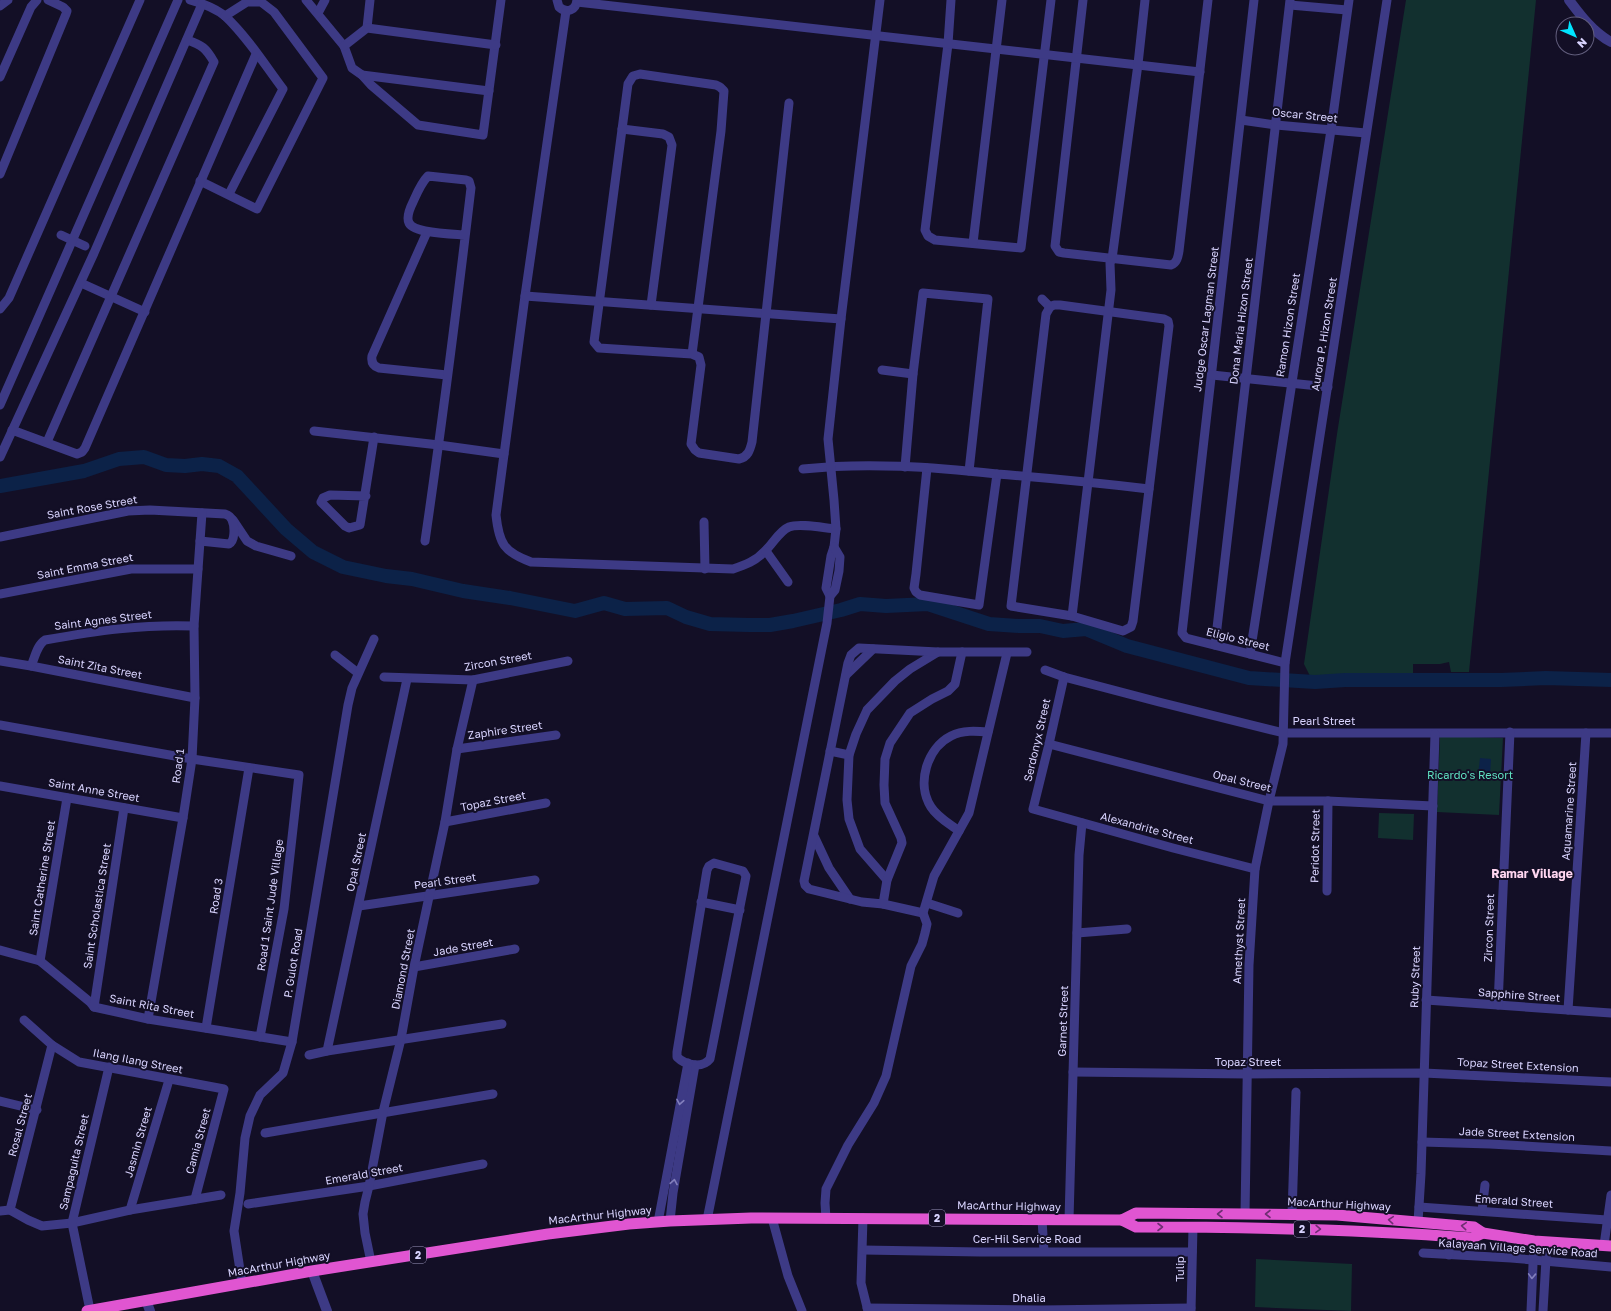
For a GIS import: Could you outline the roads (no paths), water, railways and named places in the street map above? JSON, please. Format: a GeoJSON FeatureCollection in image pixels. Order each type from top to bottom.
{"type":"FeatureCollection","features":[{"type":"Feature","properties":{"kind":"highway","name":"MacArthur Highway"},"geometry":{"type":"LineString","coordinates":[[1122,1220],[1136,1213],[1292,1214],[1343,1216],[1474,1227],[1483,1233],[1534,1241],[1608,1245]]}},
{"type":"Feature","properties":{"kind":"highway","name":"MacArthur Highway"},"geometry":{"type":"LineString","coordinates":[[87,1311],[312,1271],[582,1229],[670,1221],[772,1218],[1122,1220],[1136,1226],[1318,1229],[1472,1238],[1483,1233]]}},
{"type":"Feature","properties":{"kind":"street"},"geometry":{"type":"LineString","coordinates":[[0,6],[8,0]]}},
{"type":"Feature","properties":{"kind":"street"},"geometry":{"type":"LineString","coordinates":[[0,77],[31,7],[37,0]]}},
{"type":"Feature","properties":{"kind":"street"},"geometry":{"type":"LineString","coordinates":[[0,174],[67,11],[63,7],[48,0]]}},
{"type":"Feature","properties":{"kind":"street"},"geometry":{"type":"LineString","coordinates":[[0,309],[9,298],[140,0]]}},
{"type":"Feature","properties":{"kind":"street"},"geometry":{"type":"LineString","coordinates":[[0,405],[178,0]]}},
{"type":"Feature","properties":{"kind":"street"},"geometry":{"type":"LineString","coordinates":[[190,0],[202,4],[225,16],[283,89],[229,194]]}},
{"type":"Feature","properties":{"kind":"street"},"geometry":{"type":"LineString","coordinates":[[306,0],[344,46],[352,68],[362,75],[418,125],[483,135],[501,0]]}},
{"type":"Feature","properties":{"kind":"street"},"geometry":{"type":"LineString","coordinates":[[318,13],[325,0]]}},
{"type":"Feature","properties":{"kind":"street"},"geometry":{"type":"LineString","coordinates":[[367,28],[370,0]]}},
{"type":"Feature","properties":{"kind":"street"},"geometry":{"type":"LineString","coordinates":[[557,0],[559,7],[566,11],[575,7],[577,1],[1200,72]]}},
{"type":"Feature","properties":{"kind":"street"},"geometry":{"type":"LineString","coordinates":[[707,1220],[827,623],[829,601],[835,590],[839,571],[840,557],[834,547],[836,529],[828,439],[841,319],[880,0]]}},
{"type":"Feature","properties":{"kind":"street"},"geometry":{"type":"LineString","coordinates":[[952,0],[925,230],[928,236],[935,240],[1021,248],[1051,0]]}},
{"type":"Feature","properties":{"kind":"street"},"geometry":{"type":"LineString","coordinates":[[973,243],[1002,0]]}},
{"type":"Feature","properties":{"kind":"street"},"geometry":{"type":"LineString","coordinates":[[1084,0],[1055,246],[1059,252],[1064,253],[1166,265],[1174,264],[1177,260],[1179,251],[1208,0]]}},
{"type":"Feature","properties":{"kind":"street"},"geometry":{"type":"LineString","coordinates":[[1072,616],[1111,290],[1110,263],[1112,259],[1146,0]]}},
{"type":"Feature","properties":{"kind":"street","name":"Judge Oscar Lagman Street"},"geometry":{"type":"LineString","coordinates":[[1186,638],[1182,633],[1254,0]]}},
{"type":"Feature","properties":{"kind":"street","name":"Ramon Hizon Street"},"geometry":{"type":"LineString","coordinates":[[1250,654],[1331,130],[1349,0]]}},
{"type":"Feature","properties":{"kind":"street","name":"Aurora P. Hizon Street"},"geometry":{"type":"LineString","coordinates":[[1286,667],[1387,0]]}},
{"type":"Feature","properties":{"kind":"street"},"geometry":{"type":"LineString","coordinates":[[1569,0],[1582,18],[1600,36],[1611,42]]}},
{"type":"Feature","properties":{"kind":"street"},"geometry":{"type":"LineString","coordinates":[[200,181],[257,209],[323,78],[274,12],[261,2],[248,2],[225,16]]}},
{"type":"Feature","properties":{"kind":"street"},"geometry":{"type":"LineString","coordinates":[[1290,3],[1347,10]]}},
{"type":"Feature","properties":{"kind":"street","name":"Dona Maria Hizon Street"},"geometry":{"type":"LineString","coordinates":[[1215,646],[1290,3]]}},
{"type":"Feature","properties":{"kind":"street"},"geometry":{"type":"LineString","coordinates":[[0,457],[81,283],[202,4]]}},
{"type":"Feature","properties":{"kind":"street"},"geometry":{"type":"LineString","coordinates":[[566,11],[525,296],[496,515],[498,532],[504,547],[518,557],[531,562],[733,569],[756,559],[766,551],[789,527],[796,526],[836,529]]}},
{"type":"Feature","properties":{"kind":"street"},"geometry":{"type":"LineString","coordinates":[[344,46],[367,28],[496,45]]}},
{"type":"Feature","properties":{"kind":"street"},"geometry":{"type":"LineString","coordinates":[[47,442],[214,62],[207,49],[197,43],[186,40]]}},
{"type":"Feature","properties":{"kind":"street"},"geometry":{"type":"LineString","coordinates":[[12,430],[77,454],[82,452],[85,448],[256,54]]}},
{"type":"Feature","properties":{"kind":"street"},"geometry":{"type":"LineString","coordinates":[[692,354],[721,131],[724,92],[716,84],[636,74],[628,84],[598,302],[594,342],[598,348],[692,354],[696,354],[701,360],[691,444],[699,453],[739,459],[743,458],[750,450],[752,442],[789,103]]}},
{"type":"Feature","properties":{"kind":"street"},"geometry":{"type":"LineString","coordinates":[[362,75],[488,91]]}},
{"type":"Feature","properties":{"kind":"street","name":"Oscar Street"},"geometry":{"type":"LineString","coordinates":[[1241,120],[1276,125],[1366,133]]}},
{"type":"Feature","properties":{"kind":"street"},"geometry":{"type":"LineString","coordinates":[[622,129],[663,134],[669,138],[672,145],[651,305]]}},
{"type":"Feature","properties":{"kind":"street"},"geometry":{"type":"LineString","coordinates":[[425,541],[439,445],[466,235],[471,188],[469,182],[466,180],[435,175],[428,176],[422,184],[410,210],[408,218],[409,223],[415,229],[427,232],[466,235]]}},
{"type":"Feature","properties":{"kind":"street"},"geometry":{"type":"LineString","coordinates":[[427,232],[371,361],[379,368],[447,376]]}},
{"type":"Feature","properties":{"kind":"street"},"geometry":{"type":"LineString","coordinates":[[61,235],[85,246]]}},
{"type":"Feature","properties":{"kind":"street"},"geometry":{"type":"LineString","coordinates":[[81,283],[145,312]]}},
{"type":"Feature","properties":{"kind":"street"},"geometry":{"type":"LineString","coordinates":[[905,467],[913,374],[923,293],[988,299],[969,470]]}},
{"type":"Feature","properties":{"kind":"street"},"geometry":{"type":"LineString","coordinates":[[525,296],[841,319]]}},
{"type":"Feature","properties":{"kind":"street"},"geometry":{"type":"LineString","coordinates":[[1042,299],[1050,307]]}},
{"type":"Feature","properties":{"kind":"street"},"geometry":{"type":"LineString","coordinates":[[1060,305],[1164,319],[1168,321],[1169,326],[1133,621],[1131,627],[1122,631],[1072,616],[1011,606],[1046,314],[1050,307],[1060,305]]}},
{"type":"Feature","properties":{"kind":"street"},"geometry":{"type":"LineString","coordinates":[[882,370],[913,374]]}},
{"type":"Feature","properties":{"kind":"street"},"geometry":{"type":"LineString","coordinates":[[1212,375],[1328,387]]}},
{"type":"Feature","properties":{"kind":"street"},"geometry":{"type":"LineString","coordinates":[[314,431],[374,437],[504,454]]}},
{"type":"Feature","properties":{"kind":"street"},"geometry":{"type":"LineString","coordinates":[[366,496],[330,495],[322,498],[321,502],[345,526],[353,528],[360,525],[366,496],[374,437]]}},
{"type":"Feature","properties":{"kind":"street"},"geometry":{"type":"LineString","coordinates":[[803,468],[830,466],[969,470],[1149,489]]}},
{"type":"Feature","properties":{"kind":"street"},"geometry":{"type":"LineString","coordinates":[[927,468],[914,588],[920,595],[979,605],[997,474]]}},
{"type":"Feature","properties":{"kind":"street","name":"Saint Rose Street"},"geometry":{"type":"LineString","coordinates":[[0,537],[128,510],[225,514],[230,516],[233,520]]}},
{"type":"Feature","properties":{"kind":"street","name":"Road 1"},"geometry":{"type":"LineString","coordinates":[[148,1019],[192,759],[195,698],[194,626],[202,513]]}},
{"type":"Feature","properties":{"kind":"street"},"geometry":{"type":"LineString","coordinates":[[200,541],[228,544],[233,540],[233,520]]}},
{"type":"Feature","properties":{"kind":"street"},"geometry":{"type":"LineString","coordinates":[[233,520],[247,541],[256,546],[291,556]]}},
{"type":"Feature","properties":{"kind":"street"},"geometry":{"type":"LineString","coordinates":[[704,522],[705,569]]}},
{"type":"Feature","properties":{"kind":"street"},"geometry":{"type":"LineString","coordinates":[[766,551],[788,582]]}},
{"type":"Feature","properties":{"kind":"street","name":"Saint Emma Street"},"geometry":{"type":"LineString","coordinates":[[0,594],[131,569],[198,569]]}},
{"type":"Feature","properties":{"kind":"street","name":"Saint Agnes Street"},"geometry":{"type":"LineString","coordinates":[[31,666],[41,642],[46,640],[122,628],[161,625],[194,626]]}},
{"type":"Feature","properties":{"kind":"street","name":"Eligio Street"},"geometry":{"type":"LineString","coordinates":[[1186,638],[1250,654],[1286,667]]}},
{"type":"Feature","properties":{"kind":"street","name":"P. Gulot Road"},"geometry":{"type":"LineString","coordinates":[[242,1283],[234,1231],[240,1193],[245,1138],[250,1116],[260,1096],[282,1073],[292,1042],[348,705],[352,688],[374,639]]}},
{"type":"Feature","properties":{"kind":"street"},"geometry":{"type":"LineString","coordinates":[[923,913],[883,904],[862,902],[809,889],[805,885],[804,881],[850,655],[859,648],[938,652],[1027,652]]}},
{"type":"Feature","properties":{"kind":"street"},"geometry":{"type":"LineString","coordinates":[[887,880],[860,848],[849,819],[847,800],[849,756],[856,734],[867,710],[895,681],[910,669],[938,652]]}},
{"type":"Feature","properties":{"kind":"street"},"geometry":{"type":"LineString","coordinates":[[883,904],[887,880],[902,843],[885,803],[885,759],[888,748],[897,730],[910,713],[932,699],[948,692],[952,688],[955,684],[962,652]]}},
{"type":"Feature","properties":{"kind":"street"},"geometry":{"type":"LineString","coordinates":[[826,1219],[826,1189],[848,1145],[874,1103],[886,1076],[911,966],[922,944],[925,933],[926,924],[923,913],[934,876],[969,813],[1007,653]]}},
{"type":"Feature","properties":{"kind":"street"},"geometry":{"type":"LineString","coordinates":[[335,655],[358,673]]}},
{"type":"Feature","properties":{"kind":"street","name":"Saint Zita Street"},"geometry":{"type":"LineString","coordinates":[[0,661],[195,698]]}},
{"type":"Feature","properties":{"kind":"street","name":"Zircon Street"},"geometry":{"type":"LineString","coordinates":[[384,677],[407,679],[473,680],[568,661]]}},
{"type":"Feature","properties":{"kind":"street","name":"Amethyst Street"},"geometry":{"type":"LineString","coordinates":[[1245,1214],[1249,965],[1255,869],[1269,801],[1281,757],[1284,733],[1286,667]]}},
{"type":"Feature","properties":{"kind":"street","name":"Pearl Street"},"geometry":{"type":"LineString","coordinates":[[1045,670],[1064,677],[1284,733],[1435,734],[1510,732],[1611,734]]}},
{"type":"Feature","properties":{"kind":"street","name":"Serdonyx Street"},"geometry":{"type":"LineString","coordinates":[[1033,809],[1050,744],[1064,677]]}},
{"type":"Feature","properties":{"kind":"street","name":"Opal Street"},"geometry":{"type":"LineString","coordinates":[[328,1051],[407,679]]}},
{"type":"Feature","properties":{"kind":"street","name":"Diamond Street"},"geometry":{"type":"LineString","coordinates":[[371,1262],[364,1233],[363,1214],[383,1112],[401,1039],[414,967],[445,822],[457,749],[473,680]]}},
{"type":"Feature","properties":{"kind":"street"},"geometry":{"type":"LineString","coordinates":[[0,725],[249,768]]}},
{"type":"Feature","properties":{"kind":"street"},"geometry":{"type":"LineString","coordinates":[[959,831],[941,818],[931,807],[925,784],[926,766],[930,756],[938,746],[952,736],[969,731],[988,732]]}},
{"type":"Feature","properties":{"kind":"street","name":"Zircon Street"},"geometry":{"type":"LineString","coordinates":[[1498,1005],[1510,732]]}},
{"type":"Feature","properties":{"kind":"street","name":"Aquamarine Street"},"geometry":{"type":"LineString","coordinates":[[1568,1010],[1586,733]]}},
{"type":"Feature","properties":{"kind":"street","name":"Ruby Street"},"geometry":{"type":"LineString","coordinates":[[1418,1222],[1422,1142],[1435,734]]}},
{"type":"Feature","properties":{"kind":"street","name":"Zaphire Street"},"geometry":{"type":"LineString","coordinates":[[457,749],[556,735]]}},
{"type":"Feature","properties":{"kind":"street","name":"Opal Street"},"geometry":{"type":"LineString","coordinates":[[1050,744],[1269,801],[1328,801],[1433,806]]}},
{"type":"Feature","properties":{"kind":"street"},"geometry":{"type":"LineString","coordinates":[[830,751],[849,756]]}},
{"type":"Feature","properties":{"kind":"street","name":"Road 1 Saint Jude Village"},"geometry":{"type":"LineString","coordinates":[[249,768],[299,775],[284,909],[260,1037]]}},
{"type":"Feature","properties":{"kind":"street","name":"Road 3"},"geometry":{"type":"LineString","coordinates":[[206,1028],[249,768]]}},
{"type":"Feature","properties":{"kind":"street","name":"Saint Anne Street"},"geometry":{"type":"LineString","coordinates":[[0,786],[183,818]]}},
{"type":"Feature","properties":{"kind":"street","name":"Saint Catherine Street"},"geometry":{"type":"LineString","coordinates":[[40,961],[67,798]]}},
{"type":"Feature","properties":{"kind":"street","name":"Peridot Street"},"geometry":{"type":"LineString","coordinates":[[1327,891],[1328,801]]}},
{"type":"Feature","properties":{"kind":"street","name":"Topaz Street"},"geometry":{"type":"LineString","coordinates":[[445,822],[546,803]]}},
{"type":"Feature","properties":{"kind":"street","name":"Saint Scholastica Street"},"geometry":{"type":"LineString","coordinates":[[94,1007],[124,808]]}},
{"type":"Feature","properties":{"kind":"street","name":"Alexandrite Street"},"geometry":{"type":"LineString","coordinates":[[1033,809],[1255,869]]}},
{"type":"Feature","properties":{"kind":"street","name":"Garnet Street"},"geometry":{"type":"LineString","coordinates":[[1069,1220],[1079,855],[1082,823]]}},
{"type":"Feature","properties":{"kind":"street"},"geometry":{"type":"LineString","coordinates":[[814,836],[829,868],[850,899]]}},
{"type":"Feature","properties":{"kind":"street"},"geometry":{"type":"LineString","coordinates":[[714,863],[745,872],[746,876],[740,910],[710,1059],[707,1063],[701,1065],[681,1061],[677,1057],[677,1052],[702,902],[709,866],[714,863]]}},
{"type":"Feature","properties":{"kind":"street","name":"Pearl Street"},"geometry":{"type":"LineString","coordinates":[[359,906],[535,880]]}},
{"type":"Feature","properties":{"kind":"street"},"geometry":{"type":"LineString","coordinates":[[702,902],[740,910]]}},
{"type":"Feature","properties":{"kind":"street"},"geometry":{"type":"LineString","coordinates":[[927,903],[958,913]]}},
{"type":"Feature","properties":{"kind":"street"},"geometry":{"type":"LineString","coordinates":[[1077,933],[1127,930]]}},
{"type":"Feature","properties":{"kind":"street","name":"Jade Street"},"geometry":{"type":"LineString","coordinates":[[414,967],[515,949]]}},
{"type":"Feature","properties":{"kind":"street","name":"Saint Rita Street"},"geometry":{"type":"LineString","coordinates":[[0,950],[40,961],[90,1002],[94,1007],[148,1019],[292,1042]]}},
{"type":"Feature","properties":{"kind":"street","name":"Sapphire Street"},"geometry":{"type":"LineString","coordinates":[[1426,1000],[1611,1012]]}},
{"type":"Feature","properties":{"kind":"street","name":"Ilang Ilang Street"},"geometry":{"type":"LineString","coordinates":[[24,1020],[52,1045],[79,1062],[169,1080],[224,1089]]}},
{"type":"Feature","properties":{"kind":"street"},"geometry":{"type":"LineString","coordinates":[[308,1055],[502,1024]]}},
{"type":"Feature","properties":{"kind":"street","name":"Rosal Street"},"geometry":{"type":"LineString","coordinates":[[10,1210],[52,1045]]}},
{"type":"Feature","properties":{"kind":"street"},"geometry":{"type":"LineString","coordinates":[[670,1221],[692,1064]]}},
{"type":"Feature","properties":{"kind":"street"},"geometry":{"type":"LineString","coordinates":[[658,1222],[692,1064]]}},
{"type":"Feature","properties":{"kind":"street","name":"Sampaguita Street"},"geometry":{"type":"LineString","coordinates":[[90,1310],[72,1223],[108,1067]]}},
{"type":"Feature","properties":{"kind":"street","name":"Topaz Street"},"geometry":{"type":"LineString","coordinates":[[1073,1072],[1247,1074],[1424,1073]]}},
{"type":"Feature","properties":{"kind":"street","name":"Topaz Street Extension"},"geometry":{"type":"LineString","coordinates":[[1424,1073],[1611,1082]]}},
{"type":"Feature","properties":{"kind":"street","name":"Jasmin Street"},"geometry":{"type":"LineString","coordinates":[[130,1210],[169,1080]]}},
{"type":"Feature","properties":{"kind":"street","name":"Camia Street"},"geometry":{"type":"LineString","coordinates":[[195,1199],[224,1089]]}},
{"type":"Feature","properties":{"kind":"street"},"geometry":{"type":"LineString","coordinates":[[1292,1214],[1296,1092]]}},
{"type":"Feature","properties":{"kind":"street"},"geometry":{"type":"LineString","coordinates":[[265,1133],[493,1094]]}},
{"type":"Feature","properties":{"kind":"street"},"geometry":{"type":"LineString","coordinates":[[0,1101],[36,1110]]}},
{"type":"Feature","properties":{"kind":"street","name":"Jade Street Extension"},"geometry":{"type":"LineString","coordinates":[[1422,1142],[1490,1144],[1611,1151]]}},
{"type":"Feature","properties":{"kind":"street","name":"Emerald Street"},"geometry":{"type":"LineString","coordinates":[[248,1204],[369,1186],[483,1164]]}},
{"type":"Feature","properties":{"kind":"street"},"geometry":{"type":"LineString","coordinates":[[1482,1211],[1485,1185]]}},
{"type":"Feature","properties":{"kind":"street"},"geometry":{"type":"LineString","coordinates":[[0,1211],[10,1210],[42,1226],[72,1223],[130,1210],[221,1195]]}},
{"type":"Feature","properties":{"kind":"street"},"geometry":{"type":"LineString","coordinates":[[1608,1245],[1607,1220],[1611,1195]]}},
{"type":"Feature","properties":{"kind":"street","name":"Emerald Street"},"geometry":{"type":"LineString","coordinates":[[1419,1207],[1607,1220]]}},
{"type":"Feature","properties":{"kind":"street"},"geometry":{"type":"LineString","coordinates":[[772,1218],[788,1276],[802,1311]]}},
{"type":"Feature","properties":{"kind":"street"},"geometry":{"type":"LineString","coordinates":[[863,1218],[861,1284],[868,1309]]}},
{"type":"Feature","properties":{"kind":"street"},"geometry":{"type":"LineString","coordinates":[[1042,1220],[1044,1251]]}},
{"type":"Feature","properties":{"kind":"street","name":"Tulip"},"geometry":{"type":"LineString","coordinates":[[1191,1310],[1193,1227]]}},
{"type":"Feature","properties":{"kind":"street"},"geometry":{"type":"LineString","coordinates":[[1449,1236],[1449,1254]]}},
{"type":"Feature","properties":{"kind":"street"},"geometry":{"type":"LineString","coordinates":[[1530,1311],[1534,1241]]}},
{"type":"Feature","properties":{"kind":"street"},"geometry":{"type":"LineString","coordinates":[[1543,1311],[1547,1242]]}},
{"type":"Feature","properties":{"kind":"street","name":"Cer-Hil Service Road"},"geometry":{"type":"LineString","coordinates":[[863,1250],[980,1252],[1192,1252]]}},
{"type":"Feature","properties":{"kind":"street","name":"Kalayaan Village Service Road"},"geometry":{"type":"LineString","coordinates":[[1423,1254],[1449,1254],[1611,1267]]}},
{"type":"Feature","properties":{"kind":"street"},"geometry":{"type":"LineString","coordinates":[[312,1271],[327,1311]]}},
{"type":"Feature","properties":{"kind":"street"},"geometry":{"type":"LineString","coordinates":[[146,1300],[150,1311]]}},
{"type":"Feature","properties":{"kind":"street","name":"Dhalia"},"geometry":{"type":"LineString","coordinates":[[868,1309],[1191,1310]]}},
{"type":"Feature","properties":{"kind":"water"},"geometry":{"type":"Polygon","coordinates":[[[1480,758],[1491,759],[1490,776],[1478,775],[1480,758]]]}},
{"type":"Feature","properties":{"kind":"waterway"},"geometry":{"type":"LineString","coordinates":[[0,486],[84,471],[119,459],[144,457],[166,465],[185,466],[202,464],[219,466],[237,476],[286,529],[313,552],[343,567],[386,576],[412,579],[463,591],[510,598],[575,611],[604,603],[625,609],[667,608],[686,617],[710,624],[770,625],[841,610],[860,604],[886,606],[928,604],[989,624],[1040,626],[1063,631],[1086,629],[1127,646],[1249,678],[1315,682],[1345,680],[1501,680],[1546,678],[1611,680]]}},
{"type":"Feature","properties":{"kind":"district","name":"Ramar Village"},"geometry":{"type":"Point","coordinates":[1532,874]}},
{"type":"Feature","properties":{"kind":"park label","name":"Ricardo's Resort"},"geometry":{"type":"Point","coordinates":[1470,775]}}]}
